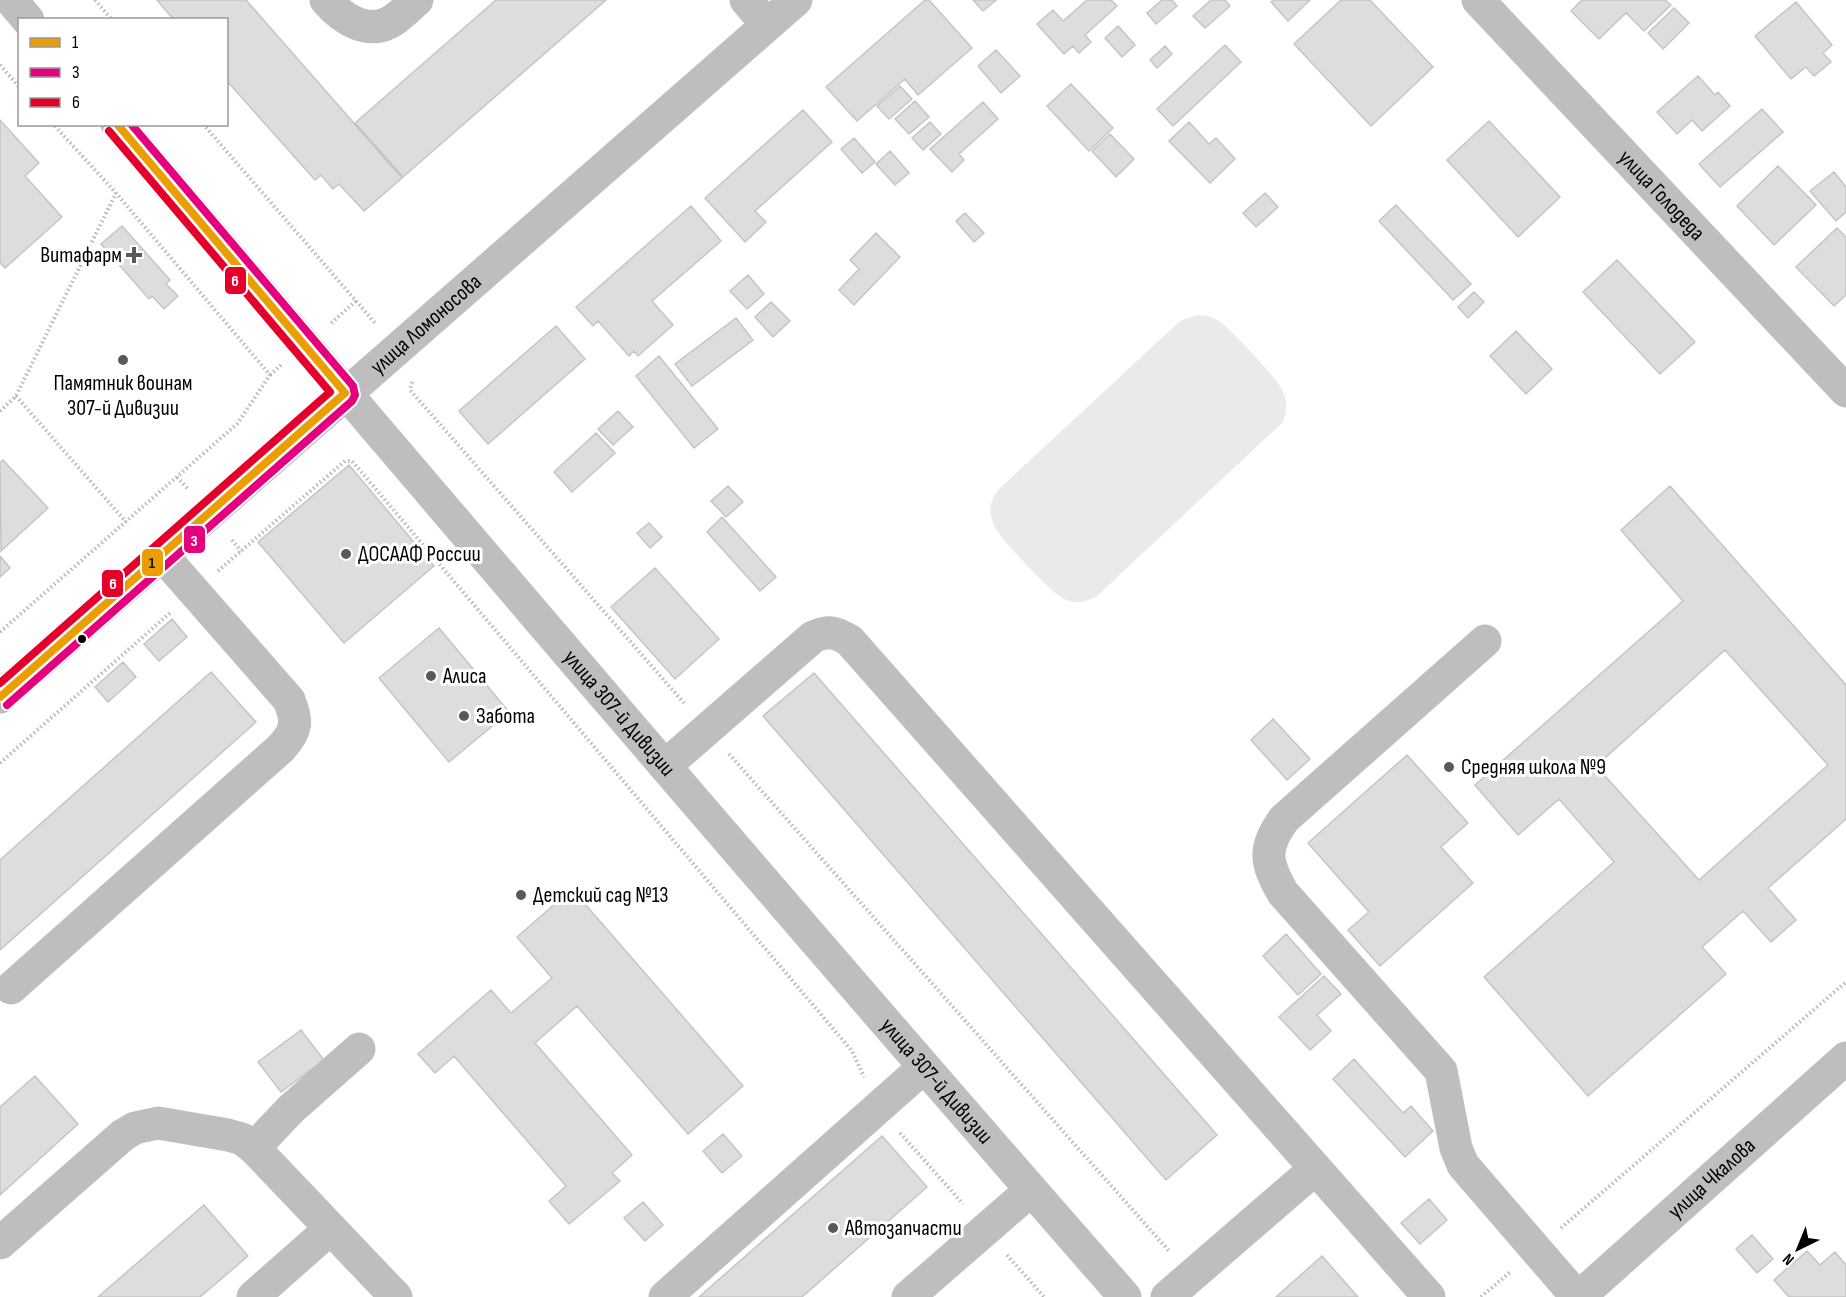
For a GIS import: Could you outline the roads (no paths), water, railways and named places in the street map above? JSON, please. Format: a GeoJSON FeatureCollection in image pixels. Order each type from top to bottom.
{"type":"FeatureCollection","features":[{"type":"Feature","properties":{"kind":"street"},"geometry":{"type":"LineString","coordinates":[[11,0],[26,18]]}},
{"type":"Feature","properties":{"kind":"street"},"geometry":{"type":"LineString","coordinates":[[326,0],[352,23],[374,28],[394,20],[417,0]]}},
{"type":"Feature","properties":{"kind":"street"},"geometry":{"type":"LineString","coordinates":[[746,0],[767,25]]}},
{"type":"Feature","properties":{"kind":"street","name":"улица Ломоносова"},"geometry":{"type":"LineString","coordinates":[[0,697],[796,0]]}},
{"type":"Feature","properties":{"kind":"street","name":"улица Голодеда"},"geometry":{"type":"LineString","coordinates":[[1478,0],[1846,391]]}},
{"type":"Feature","properties":{"kind":"street","name":"улица 307-й Дивизии"},"geometry":{"type":"LineString","coordinates":[[119,126],[665,766],[1125,1297]]}},
{"type":"Feature","properties":{"kind":"street"},"geometry":{"type":"LineString","coordinates":[[11,988],[281,748],[292,734],[295,716],[288,699],[162,555]]}},
{"type":"Feature","properties":{"kind":"street"},"geometry":{"type":"LineString","coordinates":[[665,766],[813,637],[825,632],[837,633],[850,641],[1429,1297]]}},
{"type":"Feature","properties":{"kind":"street"},"geometry":{"type":"LineString","coordinates":[[1485,641],[1284,819],[1271,836],[1268,854],[1272,875],[1283,893],[1442,1071],[1456,1148],[1463,1165],[1578,1297]]}},
{"type":"Feature","properties":{"kind":"street"},"geometry":{"type":"LineString","coordinates":[[254,1148],[291,1109],[359,1049]]}},
{"type":"Feature","properties":{"kind":"street","name":"улица Чкалова"},"geometry":{"type":"LineString","coordinates":[[1578,1297],[1846,1058]]}},
{"type":"Feature","properties":{"kind":"street"},"geometry":{"type":"LineString","coordinates":[[665,1297],[924,1067]]}},
{"type":"Feature","properties":{"kind":"street"},"geometry":{"type":"LineString","coordinates":[[0,1243],[123,1135],[135,1128],[158,1123],[242,1139],[254,1148],[396,1297]]}},
{"type":"Feature","properties":{"kind":"street"},"geometry":{"type":"LineString","coordinates":[[1167,1297],[1315,1169]]}},
{"type":"Feature","properties":{"kind":"street"},"geometry":{"type":"LineString","coordinates":[[908,1297],[1031,1190]]}},
{"type":"Feature","properties":{"kind":"street"},"geometry":{"type":"LineString","coordinates":[[253,1297],[330,1229]]}},
{"type":"Feature","properties":{"kind":"place","name":"Витафарм"},"geometry":{"type":"Point","coordinates":[134,255]}},
{"type":"Feature","properties":{"kind":"place","name":"Памятник воинам 307-й Дивизии"},"geometry":{"type":"Point","coordinates":[123,360]}},
{"type":"Feature","properties":{"kind":"place","name":"ДОСААФ России"},"geometry":{"type":"Point","coordinates":[346,554]}},
{"type":"Feature","properties":{"kind":"place","name":"Алиса"},"geometry":{"type":"Point","coordinates":[431,676]}},
{"type":"Feature","properties":{"kind":"place","name":"Забота"},"geometry":{"type":"Point","coordinates":[464,716]}},
{"type":"Feature","properties":{"kind":"place","name":"Средняя школа №9"},"geometry":{"type":"Point","coordinates":[1449,767]}},
{"type":"Feature","properties":{"kind":"place","name":"Детский сад №13"},"geometry":{"type":"Point","coordinates":[521,895]}},
{"type":"Feature","properties":{"kind":"place","name":"Автозапчасти"},"geometry":{"type":"Point","coordinates":[833,1228]}}]}
